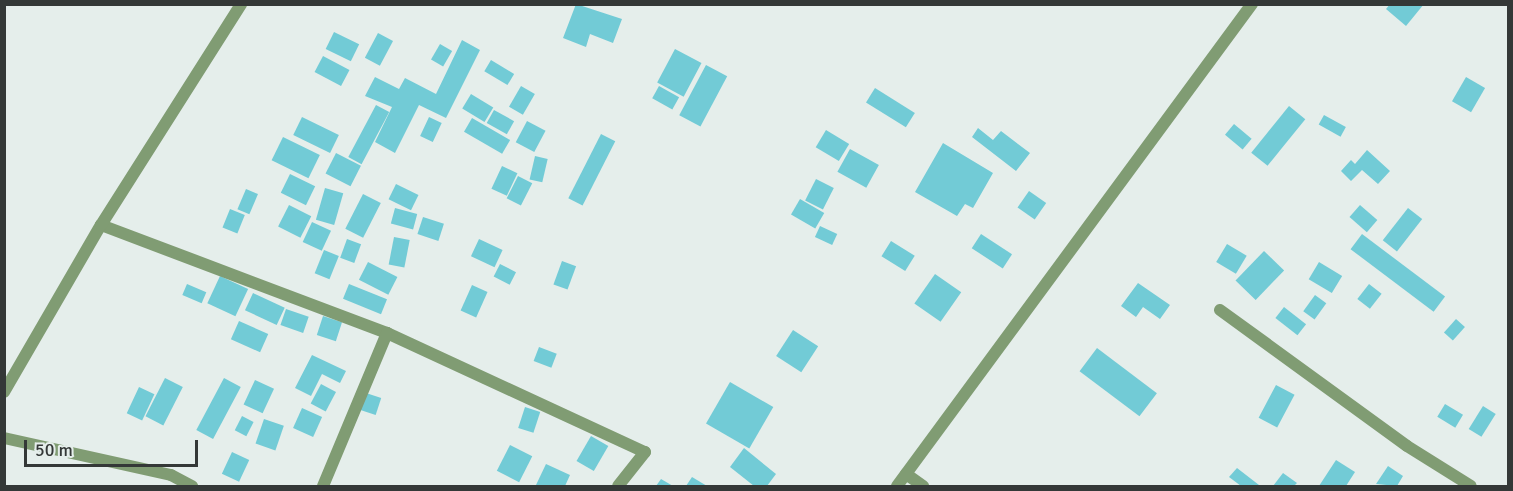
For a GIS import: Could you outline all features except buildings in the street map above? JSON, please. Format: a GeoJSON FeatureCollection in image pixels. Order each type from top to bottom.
{"type":"FeatureCollection","features":[{"type":"Feature","properties":{"kind":"street"},"geometry":{"type":"LineString","coordinates":[[4,392],[101,225],[241,4]]}},
{"type":"Feature","properties":{"kind":"street"},"geometry":{"type":"LineString","coordinates":[[897,486],[1252,4]]}},
{"type":"Feature","properties":{"kind":"street"},"geometry":{"type":"LineString","coordinates":[[101,225],[387,333],[645,452],[618,486]]}},
{"type":"Feature","properties":{"kind":"street"},"geometry":{"type":"LineString","coordinates":[[1220,310],[1407,446],[1471,486]]}},
{"type":"Feature","properties":{"kind":"street"},"geometry":{"type":"LineString","coordinates":[[323,486],[387,333]]}},
{"type":"Feature","properties":{"kind":"street"},"geometry":{"type":"LineString","coordinates":[[4,438],[148,470],[192,486]]}},
{"type":"Feature","properties":{"kind":"street"},"geometry":{"type":"LineString","coordinates":[[906,474],[923,486]]}}]}
